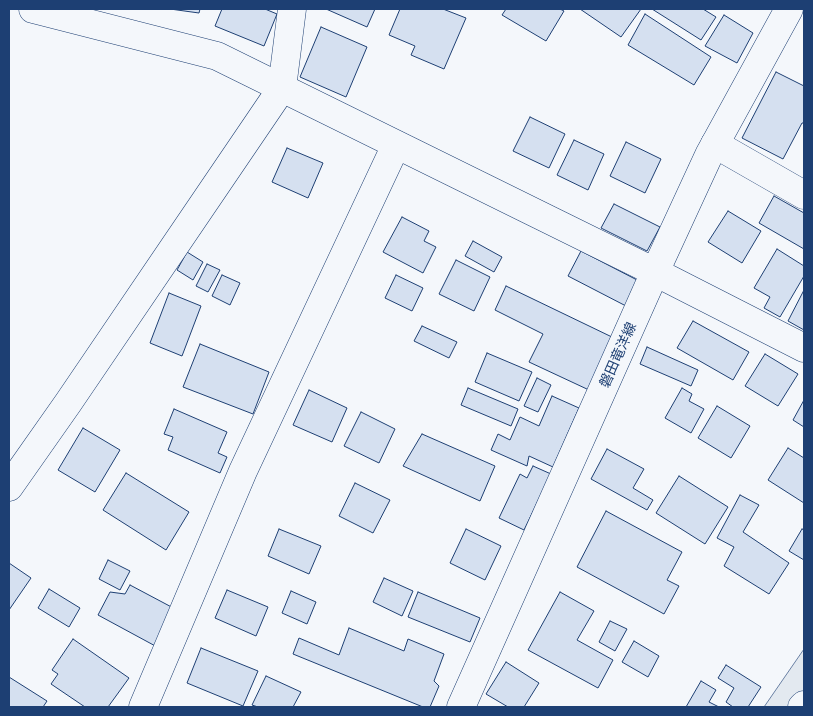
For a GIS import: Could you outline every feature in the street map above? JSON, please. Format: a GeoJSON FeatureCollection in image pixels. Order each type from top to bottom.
{"type":"FeatureCollection","features":[{"type":"Feature","properties":{"kind":"street"},"geometry":{"type":"LineString","coordinates":[[33,9],[217,56],[655,272],[804,348]]}},
{"type":"Feature","properties":{"kind":"street"},"geometry":{"type":"LineString","coordinates":[[13,474],[282,88],[292,9]]}},
{"type":"Feature","properties":{"kind":"street","name":"磐田竜洋線"},"geometry":{"type":"LineString","coordinates":[[461,707],[655,272],[715,144],[789,9]]}},
{"type":"Feature","properties":{"kind":"street"},"geometry":{"type":"LineString","coordinates":[[715,144],[804,195]]}},
{"type":"Feature","properties":{"kind":"street"},"geometry":{"type":"LineString","coordinates":[[144,707],[243,471],[396,145]]}},
{"type":"Feature","properties":{"kind":"shaded area"},"geometry":{"type":"Polygon","coordinates":[[[804,649],[804,707],[764,707],[804,649]]]}},
{"type":"Feature","properties":{"kind":"building"},"geometry":{"type":"Polygon","coordinates":[[[170,9],[200,9],[199,13],[170,9]]]}},
{"type":"Feature","properties":{"kind":"building"},"geometry":{"type":"Polygon","coordinates":[[[222,9],[265,9],[277,14],[264,46],[215,26],[222,9]]]}},
{"type":"Feature","properties":{"kind":"building"},"geometry":{"type":"Polygon","coordinates":[[[326,9],[375,9],[367,27],[326,9]]]}},
{"type":"Feature","properties":{"kind":"building"},"geometry":{"type":"Polygon","coordinates":[[[400,9],[443,9],[466,18],[444,69],[411,55],[415,46],[389,35],[400,9]]]}},
{"type":"Feature","properties":{"kind":"building"},"geometry":{"type":"Polygon","coordinates":[[[506,9],[560,9],[564,11],[546,41],[502,15],[506,9]]]}},
{"type":"Feature","properties":{"kind":"building"},"geometry":{"type":"Polygon","coordinates":[[[580,9],[641,9],[621,37],[580,9]]]}},
{"type":"Feature","properties":{"kind":"building"},"geometry":{"type":"Polygon","coordinates":[[[652,9],[703,9],[716,17],[701,40],[652,9]]]}},
{"type":"Feature","properties":{"kind":"building"},"geometry":{"type":"Polygon","coordinates":[[[645,14],[711,57],[694,85],[628,45],[645,14]]]}},
{"type":"Feature","properties":{"kind":"building"},"geometry":{"type":"Polygon","coordinates":[[[724,15],[753,33],[737,63],[705,46],[724,15]]]}},
{"type":"Feature","properties":{"kind":"building"},"geometry":{"type":"Polygon","coordinates":[[[321,27],[367,47],[346,97],[300,77],[321,27]]]}},
{"type":"Feature","properties":{"kind":"building"},"geometry":{"type":"Polygon","coordinates":[[[776,72],[804,86],[804,123],[802,123],[783,159],[742,138],[776,72]]]}},
{"type":"Feature","properties":{"kind":"building"},"geometry":{"type":"Polygon","coordinates":[[[530,117],[565,134],[549,168],[513,151],[530,117]]]}},
{"type":"Feature","properties":{"kind":"building"},"geometry":{"type":"Polygon","coordinates":[[[574,140],[604,154],[588,190],[557,175],[574,140]]]}},
{"type":"Feature","properties":{"kind":"building"},"geometry":{"type":"Polygon","coordinates":[[[626,142],[661,159],[645,193],[610,176],[626,142]]]}},
{"type":"Feature","properties":{"kind":"building"},"geometry":{"type":"Polygon","coordinates":[[[287,148],[323,163],[308,198],[272,182],[287,148]]]}},
{"type":"Feature","properties":{"kind":"building"},"geometry":{"type":"Polygon","coordinates":[[[774,196],[804,213],[804,249],[759,223],[774,196]]]}},
{"type":"Feature","properties":{"kind":"building"},"geometry":{"type":"Polygon","coordinates":[[[614,204],[660,227],[647,251],[601,228],[614,204]]]}},
{"type":"Feature","properties":{"kind":"building"},"geometry":{"type":"Polygon","coordinates":[[[728,211],[761,231],[742,263],[708,242],[728,211]]]}},
{"type":"Feature","properties":{"kind":"building"},"geometry":{"type":"Polygon","coordinates":[[[402,217],[429,231],[424,241],[436,247],[423,273],[383,252],[402,217]]]}},
{"type":"Feature","properties":{"kind":"building"},"geometry":{"type":"Polygon","coordinates":[[[473,241],[502,257],[494,272],[465,256],[473,241]]]}},
{"type":"Feature","properties":{"kind":"building"},"geometry":{"type":"Polygon","coordinates":[[[777,249],[804,266],[804,276],[780,317],[764,308],[770,297],[754,288],[777,249]]]}},
{"type":"Feature","properties":{"kind":"building"},"geometry":{"type":"Polygon","coordinates":[[[581,251],[639,281],[626,306],[568,276],[581,251]]]}},
{"type":"Feature","properties":{"kind":"building"},"geometry":{"type":"Polygon","coordinates":[[[187,252],[203,262],[193,280],[177,270],[187,252]]]}},
{"type":"Feature","properties":{"kind":"building"},"geometry":{"type":"Polygon","coordinates":[[[456,260],[490,277],[474,311],[439,294],[456,260]]]}},
{"type":"Feature","properties":{"kind":"building"},"geometry":{"type":"Polygon","coordinates":[[[207,264],[220,270],[208,292],[196,286],[207,264]]]}},
{"type":"Feature","properties":{"kind":"building"},"geometry":{"type":"Polygon","coordinates":[[[222,275],[240,283],[230,305],[212,296],[222,275]]]}},
{"type":"Feature","properties":{"kind":"building"},"geometry":{"type":"Polygon","coordinates":[[[396,275],[423,288],[412,311],[385,298],[396,275]]]}},
{"type":"Feature","properties":{"kind":"building"},"geometry":{"type":"Polygon","coordinates":[[[506,286],[614,338],[589,390],[529,362],[543,334],[495,310],[506,286]]]}},
{"type":"Feature","properties":{"kind":"building"},"geometry":{"type":"Polygon","coordinates":[[[804,290],[804,330],[788,321],[804,290]]]}},
{"type":"Feature","properties":{"kind":"building"},"geometry":{"type":"Polygon","coordinates":[[[169,293],[201,306],[182,356],[150,343],[169,293]]]}},
{"type":"Feature","properties":{"kind":"building"},"geometry":{"type":"Polygon","coordinates":[[[693,321],[749,352],[733,380],[677,348],[693,321]]]}},
{"type":"Feature","properties":{"kind":"building"},"geometry":{"type":"Polygon","coordinates":[[[422,326],[457,342],[449,358],[414,341],[422,326]]]}},
{"type":"Feature","properties":{"kind":"building"},"geometry":{"type":"Polygon","coordinates":[[[200,344],[269,372],[253,414],[183,387],[200,344]]]}},
{"type":"Feature","properties":{"kind":"building"},"geometry":{"type":"Polygon","coordinates":[[[647,347],[698,370],[691,386],[640,364],[647,347]]]}},
{"type":"Feature","properties":{"kind":"building"},"geometry":{"type":"Polygon","coordinates":[[[487,353],[532,372],[519,401],[475,382],[487,353]]]}},
{"type":"Feature","properties":{"kind":"building"},"geometry":{"type":"Polygon","coordinates":[[[765,354],[798,374],[778,406],[745,386],[765,354]]]}},
{"type":"Feature","properties":{"kind":"building"},"geometry":{"type":"Polygon","coordinates":[[[537,378],[551,385],[538,412],[524,406],[537,378]]]}},
{"type":"Feature","properties":{"kind":"building"},"geometry":{"type":"Polygon","coordinates":[[[468,388],[518,409],[511,426],[461,405],[468,388]]]}},
{"type":"Feature","properties":{"kind":"building"},"geometry":{"type":"Polygon","coordinates":[[[682,388],[692,394],[689,401],[704,409],[691,433],[665,418],[682,388]]]}},
{"type":"Feature","properties":{"kind":"building"},"geometry":{"type":"Polygon","coordinates":[[[309,390],[347,408],[332,442],[293,425],[309,390]]]}},
{"type":"Feature","properties":{"kind":"building"},"geometry":{"type":"Polygon","coordinates":[[[552,396],[579,408],[553,467],[529,456],[527,466],[491,450],[498,434],[510,440],[520,417],[539,426],[552,396]]]}},
{"type":"Feature","properties":{"kind":"building"},"geometry":{"type":"Polygon","coordinates":[[[804,400],[804,427],[793,420],[804,400]]]}},
{"type":"Feature","properties":{"kind":"building"},"geometry":{"type":"Polygon","coordinates":[[[717,406],[750,426],[731,458],[698,438],[717,406]]]}},
{"type":"Feature","properties":{"kind":"building"},"geometry":{"type":"Polygon","coordinates":[[[174,409],[227,432],[218,453],[227,457],[220,473],[168,450],[173,437],[164,434],[174,409]]]}},
{"type":"Feature","properties":{"kind":"building"},"geometry":{"type":"Polygon","coordinates":[[[361,412],[395,429],[379,463],[344,446],[361,412]]]}},
{"type":"Feature","properties":{"kind":"building"},"geometry":{"type":"Polygon","coordinates":[[[83,428],[120,450],[95,492],[58,470],[83,428]]]}},
{"type":"Feature","properties":{"kind":"building"},"geometry":{"type":"Polygon","coordinates":[[[422,434],[495,466],[480,501],[403,466],[422,434]]]}},
{"type":"Feature","properties":{"kind":"building"},"geometry":{"type":"Polygon","coordinates":[[[788,448],[804,458],[804,503],[768,480],[788,448]]]}},
{"type":"Feature","properties":{"kind":"building"},"geometry":{"type":"Polygon","coordinates":[[[607,449],[644,469],[633,488],[653,500],[647,510],[591,479],[607,449]]]}},
{"type":"Feature","properties":{"kind":"building"},"geometry":{"type":"Polygon","coordinates":[[[533,466],[551,474],[524,530],[499,518],[520,474],[527,478],[533,466]]]}},
{"type":"Feature","properties":{"kind":"building"},"geometry":{"type":"Polygon","coordinates":[[[126,473],[189,512],[166,550],[103,510],[126,473]]]}},
{"type":"Feature","properties":{"kind":"building"},"geometry":{"type":"Polygon","coordinates":[[[679,476],[728,507],[705,544],[656,513],[679,476]]]}},
{"type":"Feature","properties":{"kind":"building"},"geometry":{"type":"Polygon","coordinates":[[[355,483],[390,500],[373,533],[339,516],[355,483]]]}},
{"type":"Feature","properties":{"kind":"building"},"geometry":{"type":"Polygon","coordinates":[[[740,495],[759,505],[743,532],[789,563],[769,594],[724,566],[734,547],[717,538],[740,495]]]}},
{"type":"Feature","properties":{"kind":"building"},"geometry":{"type":"Polygon","coordinates":[[[606,511],[682,552],[667,580],[679,586],[664,614],[577,567],[606,511]]]}},
{"type":"Feature","properties":{"kind":"building"},"geometry":{"type":"Polygon","coordinates":[[[279,529],[321,546],[309,574],[268,556],[279,529]]]}},
{"type":"Feature","properties":{"kind":"building"},"geometry":{"type":"Polygon","coordinates":[[[466,529],[501,546],[485,580],[450,563],[466,529]]]}},
{"type":"Feature","properties":{"kind":"building"},"geometry":{"type":"Polygon","coordinates":[[[802,529],[804,530],[804,560],[789,551],[802,529]]]}},
{"type":"Feature","properties":{"kind":"building"},"geometry":{"type":"Polygon","coordinates":[[[108,560],[130,571],[120,590],[99,579],[108,560]]]}},
{"type":"Feature","properties":{"kind":"building"},"geometry":{"type":"Polygon","coordinates":[[[9,563],[31,578],[9,610],[9,563]]]}},
{"type":"Feature","properties":{"kind":"building"},"geometry":{"type":"Polygon","coordinates":[[[384,578],[413,591],[402,616],[373,602],[384,578]]]}},
{"type":"Feature","properties":{"kind":"building"},"geometry":{"type":"Polygon","coordinates":[[[130,585],[179,611],[159,648],[98,615],[110,592],[125,594],[130,585]]]}},
{"type":"Feature","properties":{"kind":"building"},"geometry":{"type":"Polygon","coordinates":[[[49,589],[80,608],[69,627],[38,608],[49,589]]]}},
{"type":"Feature","properties":{"kind":"building"},"geometry":{"type":"Polygon","coordinates":[[[227,590],[268,607],[256,636],[215,618],[227,590]]]}},
{"type":"Feature","properties":{"kind":"building"},"geometry":{"type":"Polygon","coordinates":[[[291,591],[316,602],[307,624],[282,613],[291,591]]]}},
{"type":"Feature","properties":{"kind":"building"},"geometry":{"type":"Polygon","coordinates":[[[418,592],[480,618],[470,642],[408,617],[418,592]]]}},
{"type":"Feature","properties":{"kind":"building"},"geometry":{"type":"Polygon","coordinates":[[[560,592],[594,611],[577,640],[613,660],[598,688],[528,650],[560,592]]]}},
{"type":"Feature","properties":{"kind":"building"},"geometry":{"type":"Polygon","coordinates":[[[610,621],[627,629],[615,651],[599,642],[610,621]]]}},
{"type":"Feature","properties":{"kind":"building"},"geometry":{"type":"Polygon","coordinates":[[[349,628],[404,651],[408,639],[444,654],[434,681],[439,686],[430,707],[423,707],[293,654],[299,638],[339,655],[349,628]]]}},
{"type":"Feature","properties":{"kind":"building"},"geometry":{"type":"Polygon","coordinates":[[[73,639],[129,678],[108,707],[85,707],[51,684],[58,674],[52,670],[73,639]]]}},
{"type":"Feature","properties":{"kind":"building"},"geometry":{"type":"Polygon","coordinates":[[[634,641],[659,656],[648,677],[622,662],[634,641]]]}},
{"type":"Feature","properties":{"kind":"building"},"geometry":{"type":"Polygon","coordinates":[[[201,648],[258,671],[243,706],[187,683],[201,648]]]}},
{"type":"Feature","properties":{"kind":"building"},"geometry":{"type":"Polygon","coordinates":[[[506,662],[539,683],[524,707],[508,707],[486,694],[506,662]]]}},
{"type":"Feature","properties":{"kind":"building"},"geometry":{"type":"Polygon","coordinates":[[[726,665],[761,687],[748,707],[733,707],[726,702],[734,688],[718,678],[726,665]]]}},
{"type":"Feature","properties":{"kind":"building"},"geometry":{"type":"Polygon","coordinates":[[[266,676],[301,692],[293,707],[258,707],[252,705],[266,676]]]}},
{"type":"Feature","properties":{"kind":"building"},"geometry":{"type":"Polygon","coordinates":[[[9,677],[47,701],[43,707],[9,707],[9,677]]]}},
{"type":"Feature","properties":{"kind":"building"},"geometry":{"type":"Polygon","coordinates":[[[701,681],[716,690],[709,702],[719,707],[686,707],[701,681]]]}}]}
